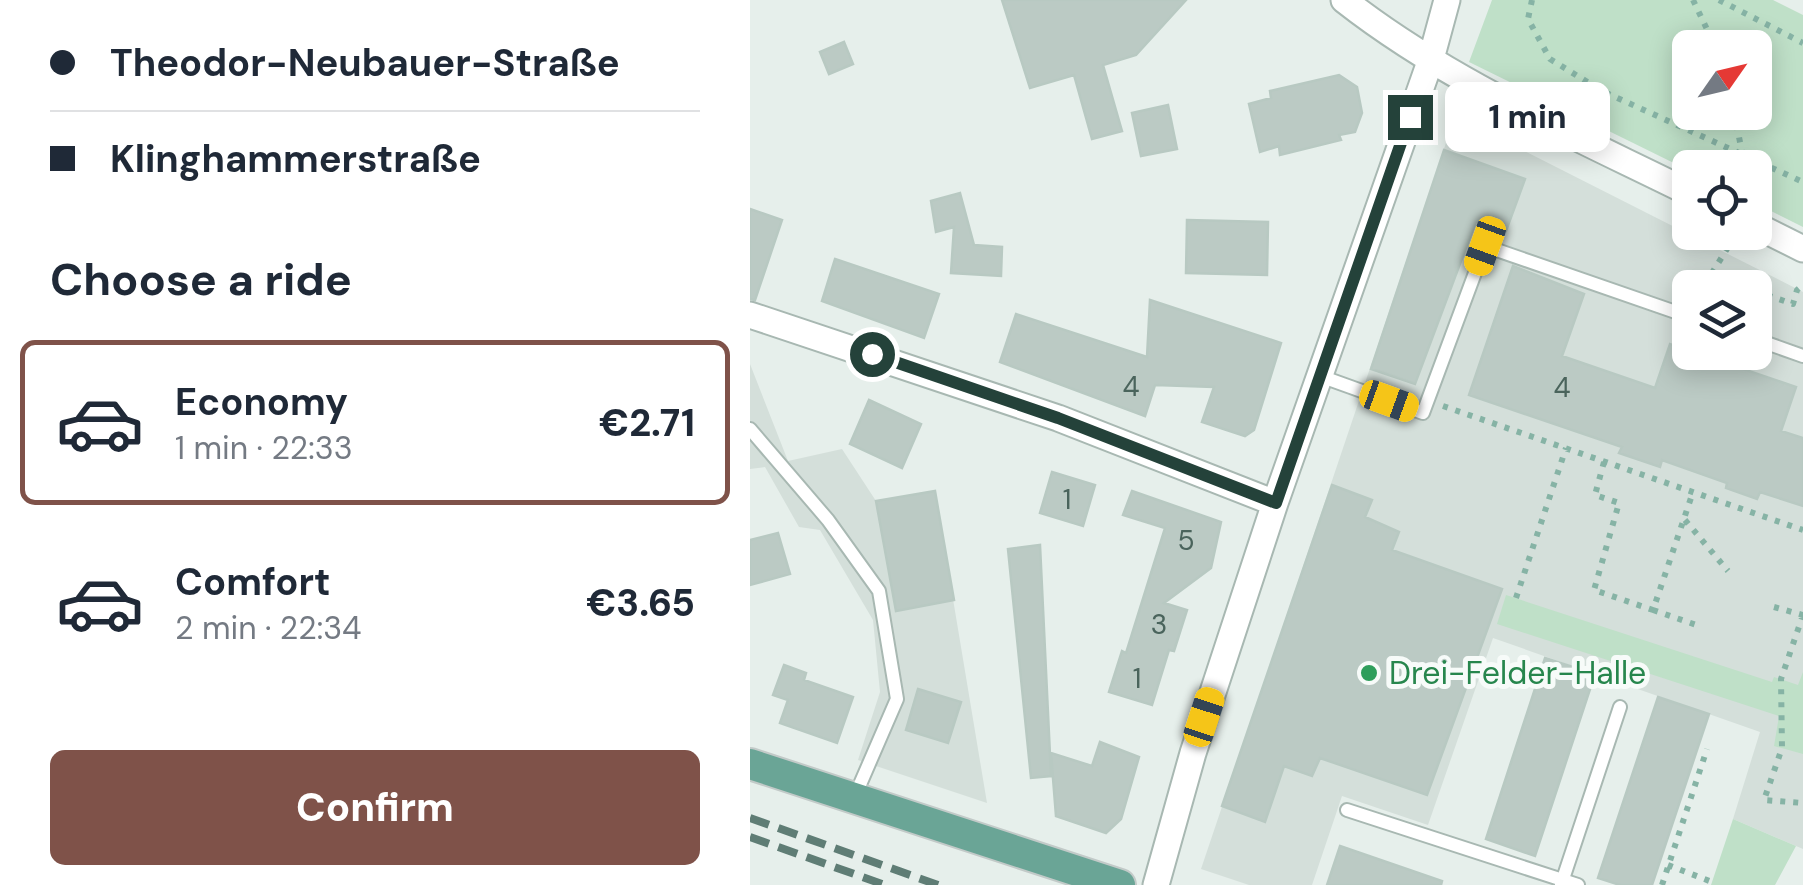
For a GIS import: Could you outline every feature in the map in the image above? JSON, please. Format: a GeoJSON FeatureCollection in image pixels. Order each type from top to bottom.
{"type":"FeatureCollection","features":[{"type":"Feature","properties":{"kind":"main road"},"geometry":{"type":"LineString","coordinates":[[750,764],[1120,885]]}},
{"type":"Feature","properties":{"kind":"street"},"geometry":{"type":"LineString","coordinates":[[1344,0],[1385,32],[1431,59],[1672,184]]}},
{"type":"Feature","properties":{"kind":"street"},"geometry":{"type":"LineString","coordinates":[[1156,885],[1193,753],[1431,59],[1447,0]]}},
{"type":"Feature","properties":{"kind":"street"},"geometry":{"type":"LineString","coordinates":[[1772,239],[1803,249]]}},
{"type":"Feature","properties":{"kind":"street"},"geometry":{"type":"LineString","coordinates":[[750,315],[1058,418],[1276,503]]}},
{"type":"Feature","properties":{"kind":"lane"},"geometry":{"type":"LineString","coordinates":[[1320,376],[1423,413],[1485,246],[1672,311]]}},
{"type":"Feature","properties":{"kind":"lane"},"geometry":{"type":"LineString","coordinates":[[1772,345],[1803,356]]}},
{"type":"Feature","properties":{"kind":"lane"},"geometry":{"type":"LineString","coordinates":[[750,429],[828,520],[879,591],[897,698],[854,798]]}},
{"type":"Feature","properties":{"kind":"lane"},"geometry":{"type":"LineString","coordinates":[[1562,882],[1620,707]]}},
{"type":"Feature","properties":{"kind":"lane"},"geometry":{"type":"LineString","coordinates":[[1347,810],[1578,885]]}},
{"type":"Feature","properties":{"kind":"path"},"geometry":{"type":"LineString","coordinates":[[1532,0],[1528,19],[1550,59],[1602,91],[1735,150]]}},
{"type":"Feature","properties":{"kind":"path"},"geometry":{"type":"LineString","coordinates":[[1693,0],[1707,30]]}},
{"type":"Feature","properties":{"kind":"path"},"geometry":{"type":"LineString","coordinates":[[1718,0],[1803,43]]}},
{"type":"Feature","properties":{"kind":"path"},"geometry":{"type":"LineString","coordinates":[[1772,167],[1803,182]]}},
{"type":"Feature","properties":{"kind":"path"},"geometry":{"type":"LineString","coordinates":[[1714,270],[1730,250]]}},
{"type":"Feature","properties":{"kind":"path"},"geometry":{"type":"LineString","coordinates":[[1772,297],[1794,304],[1797,290],[1803,285]]}},
{"type":"Feature","properties":{"kind":"path"},"geometry":{"type":"LineString","coordinates":[[1428,401],[1803,530]]}},
{"type":"Feature","properties":{"kind":"path"},"geometry":{"type":"LineString","coordinates":[[1516,598],[1566,448]]}},
{"type":"Feature","properties":{"kind":"path"},"geometry":{"type":"LineString","coordinates":[[1604,462],[1595,495],[1619,503],[1594,590],[1702,628]]}},
{"type":"Feature","properties":{"kind":"path"},"geometry":{"type":"LineString","coordinates":[[1653,610],[1693,492]]}},
{"type":"Feature","properties":{"kind":"path"},"geometry":{"type":"LineString","coordinates":[[1684,518],[1728,571]]}},
{"type":"Feature","properties":{"kind":"path"},"geometry":{"type":"LineString","coordinates":[[1774,607],[1803,615],[1782,679],[1782,748],[1764,800],[1803,803]]}},
{"type":"Feature","properties":{"kind":"path"},"geometry":{"type":"LineString","coordinates":[[1662,885],[1707,749]]}},
{"type":"Feature","properties":{"kind":"path"},"geometry":{"type":"LineString","coordinates":[[1668,866],[1712,882]]}},
{"type":"Feature","properties":{"kind":"shaded area"},"geometry":{"type":"Polygon","coordinates":[[[1467,122],[1672,226],[1672,250],[1720,250],[1760,270],[1672,270],[1672,370],[1772,370],[1772,276],[1803,292],[1803,849],[1733,819],[1760,732],[1493,638],[1428,825],[1342,796],[1312,885],[1249,885],[1201,869],[1451,128],[1467,122]]]}},
{"type":"Feature","properties":{"kind":"shaded area"},"geometry":{"type":"Polygon","coordinates":[[[750,364],[788,461],[842,449],[876,501],[935,491],[987,803],[858,760],[880,692],[873,620],[820,530],[799,527],[765,467],[750,469],[750,364]]]}},
{"type":"Feature","properties":{"kind":"green space"},"geometry":{"type":"Polygon","coordinates":[[[1492,0],[1773,0],[1803,15],[1803,227],[1772,212],[1772,150],[1672,150],[1672,162],[1469,62],[1492,0]]]}},
{"type":"Feature","properties":{"kind":"green space"},"geometry":{"type":"Polygon","coordinates":[[[1506,595],[1772,682],[1774,677],[1798,685],[1803,672],[1803,754],[1774,746],[1779,716],[1497,624],[1506,595]]]}},
{"type":"Feature","properties":{"kind":"green space"},"geometry":{"type":"Polygon","coordinates":[[[1733,819],[1796,846],[1775,885],[1711,885],[1733,819]]]}},
{"type":"Feature","properties":{"kind":"building"},"geometry":{"type":"Polygon","coordinates":[[[1002,0],[1186,0],[1136,55],[1103,65],[1122,131],[1092,139],[1074,75],[1030,88],[1002,0]]]}},
{"type":"Feature","properties":{"kind":"building"},"geometry":{"type":"Polygon","coordinates":[[[844,42],[853,64],[829,74],[820,52],[844,42]]]}},
{"type":"Feature","properties":{"kind":"building"},"geometry":{"type":"Polygon","coordinates":[[[1339,75],[1357,87],[1362,113],[1355,132],[1339,135],[1341,140],[1280,155],[1279,146],[1260,152],[1249,104],[1271,98],[1270,91],[1339,75]]]}},
{"type":"Feature","properties":{"kind":"building"},"geometry":{"type":"Polygon","coordinates":[[[1168,105],[1177,149],[1141,156],[1132,113],[1168,105]]]}},
{"type":"Feature","properties":{"kind":"building"},"geometry":{"type":"Polygon","coordinates":[[[1444,150],[1525,179],[1506,231],[1476,221],[1415,384],[1371,369],[1444,150]]]}},
{"type":"Feature","properties":{"kind":"building"},"geometry":{"type":"Polygon","coordinates":[[[960,193],[974,245],[1002,247],[1001,276],[951,273],[954,227],[936,232],[931,201],[960,193]]]}},
{"type":"Feature","properties":{"kind":"building"},"geometry":{"type":"Polygon","coordinates":[[[750,209],[782,220],[755,300],[750,299],[750,209]]]}},
{"type":"Feature","properties":{"kind":"building"},"geometry":{"type":"Polygon","coordinates":[[[1187,220],[1268,222],[1267,275],[1186,273],[1187,220]]]}},
{"type":"Feature","properties":{"kind":"building"},"geometry":{"type":"Polygon","coordinates":[[[835,259],[939,294],[924,338],[822,301],[835,259]]]}},
{"type":"Feature","properties":{"kind":"building"},"geometry":{"type":"Polygon","coordinates":[[[1513,266],[1584,294],[1562,356],[1655,388],[1670,344],[1672,370],[1746,370],[1796,387],[1781,431],[1803,438],[1803,506],[1760,492],[1757,499],[1726,488],[1727,483],[1662,460],[1660,467],[1619,453],[1622,447],[1469,395],[1513,266]]]}},
{"type":"Feature","properties":{"kind":"building"},"geometry":{"type":"Polygon","coordinates":[[[1150,300],[1281,343],[1254,430],[1245,436],[1202,422],[1214,387],[1155,385],[1145,416],[1000,362],[1016,314],[1147,357],[1150,300]]]}},
{"type":"Feature","properties":{"kind":"building"},"geometry":{"type":"Polygon","coordinates":[[[869,400],[921,424],[902,468],[850,444],[869,400]]]}},
{"type":"Feature","properties":{"kind":"building"},"geometry":{"type":"Polygon","coordinates":[[[1052,472],[1095,485],[1083,526],[1040,513],[1052,472]]]}},
{"type":"Feature","properties":{"kind":"building","name":"Drei-Felder-Halle"},"geometry":{"type":"Polygon","coordinates":[[[1332,485],[1372,500],[1365,517],[1399,532],[1392,550],[1502,589],[1427,795],[1320,758],[1312,776],[1284,766],[1265,822],[1222,806],[1332,485]]]}},
{"type":"Feature","properties":{"kind":"building"},"geometry":{"type":"Polygon","coordinates":[[[935,491],[954,600],[896,611],[876,501],[935,491]]]}},
{"type":"Feature","properties":{"kind":"building"},"geometry":{"type":"Polygon","coordinates":[[[1132,491],[1221,522],[1211,568],[1164,603],[1187,610],[1174,651],[1169,650],[1152,705],[1109,692],[1122,651],[1126,653],[1165,528],[1123,515],[1132,491]]]}},
{"type":"Feature","properties":{"kind":"building"},"geometry":{"type":"Polygon","coordinates":[[[778,533],[790,574],[750,585],[750,540],[778,533]]]}},
{"type":"Feature","properties":{"kind":"building"},"geometry":{"type":"Polygon","coordinates":[[[1040,545],[1051,776],[1031,778],[1008,549],[1040,545]]]}},
{"type":"Feature","properties":{"kind":"building"},"geometry":{"type":"Polygon","coordinates":[[[1545,658],[1595,674],[1535,856],[1486,839],[1545,658]]]}},
{"type":"Feature","properties":{"kind":"building"},"geometry":{"type":"Polygon","coordinates":[[[784,665],[806,673],[804,680],[853,697],[837,743],[780,723],[788,700],[773,695],[784,665]]]}},
{"type":"Feature","properties":{"kind":"building"},"geometry":{"type":"Polygon","coordinates":[[[918,689],[961,702],[948,743],[906,730],[918,689]]]}},
{"type":"Feature","properties":{"kind":"building"},"geometry":{"type":"Polygon","coordinates":[[[1658,697],[1709,714],[1652,885],[1620,885],[1598,878],[1658,697]]]}},
{"type":"Feature","properties":{"kind":"building"},"geometry":{"type":"Polygon","coordinates":[[[1100,742],[1139,757],[1121,819],[1106,833],[1056,816],[1051,753],[1092,766],[1100,742]]]}},
{"type":"Feature","properties":{"kind":"building"},"geometry":{"type":"Polygon","coordinates":[[[1340,846],[1442,881],[1441,885],[1327,885],[1340,846]]]}},
{"type":"Feature","properties":{"kind":"railway"},"geometry":{"type":"LineString","coordinates":[[750,818],[938,885]]}},
{"type":"Feature","properties":{"kind":"railway"},"geometry":{"type":"LineString","coordinates":[[750,837],[885,885]]}},
{"type":"Feature","properties":{"kind":"place","name":"Drei-Felder-Halle"},"geometry":{"type":"Point","coordinates":[1369,673]}},
{"type":"Feature","properties":{"kind":"route"},"geometry":{"type":"LineString","coordinates":[[872,354],[1058,418],[1276,503],[1410,117]]}}]}
